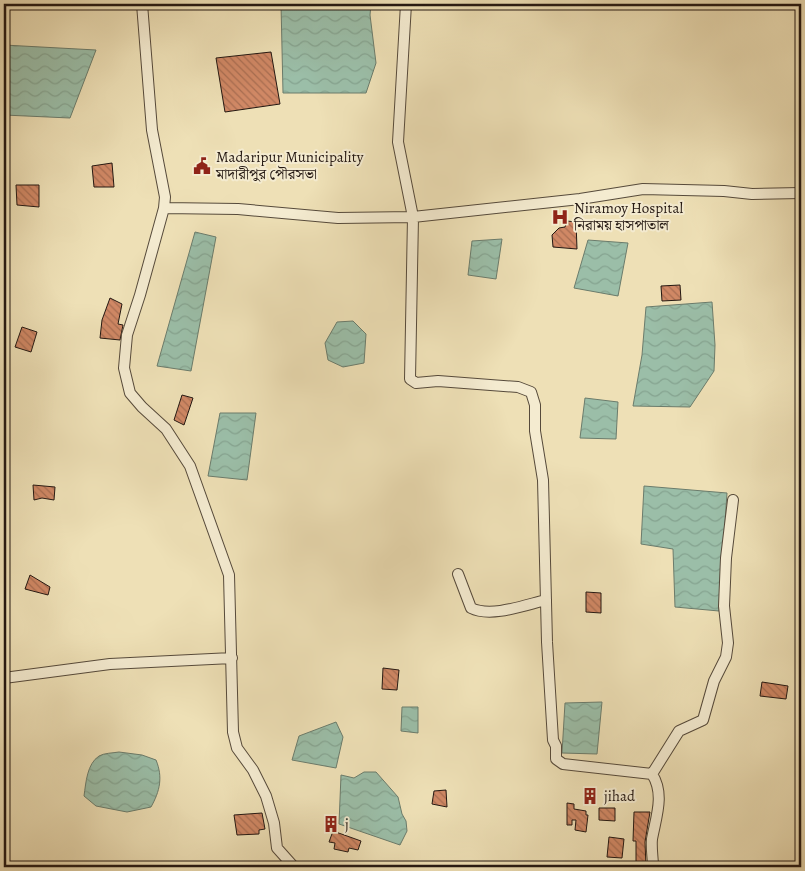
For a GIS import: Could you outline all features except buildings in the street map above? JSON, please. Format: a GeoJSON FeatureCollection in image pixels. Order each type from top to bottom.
{"type":"FeatureCollection","features":[{"type":"Feature","properties":{"kind":"street"},"geometry":{"type":"LineString","coordinates":[[142,4],[152,130],[165,197],[164,208],[140,296],[127,335],[124,368],[130,393],[142,408],[166,429],[190,466],[229,575],[233,732],[237,748],[253,770],[266,796],[274,823],[277,848],[294,867]]}},
{"type":"Feature","properties":{"kind":"street"},"geometry":{"type":"LineString","coordinates":[[406,4],[398,142],[413,217],[410,379],[416,384],[438,381],[518,387],[531,392],[535,405],[535,431],[543,480],[549,683],[556,759],[562,764],[652,774]]}},
{"type":"Feature","properties":{"kind":"street"},"geometry":{"type":"LineString","coordinates":[[164,208],[238,209],[338,218],[413,217],[580,199],[643,189],[724,191],[752,194],[801,192]]}},
{"type":"Feature","properties":{"kind":"street"},"geometry":{"type":"LineString","coordinates":[[652,774],[679,731],[703,720],[714,681],[726,657],[728,643],[724,606],[726,558],[733,500]]}},
{"type":"Feature","properties":{"kind":"street"},"geometry":{"type":"LineString","coordinates":[[458,574],[471,608],[479,612],[506,610],[546,600]]}},
{"type":"Feature","properties":{"kind":"street"},"geometry":{"type":"LineString","coordinates":[[4,678],[110,664],[232,658]]}},
{"type":"Feature","properties":{"kind":"street"},"geometry":{"type":"LineString","coordinates":[[652,774],[657,783],[659,808],[652,841],[653,867]]}},
{"type":"Feature","properties":{"kind":"water"},"geometry":{"type":"Polygon","coordinates":[[[281,4],[371,4],[370,15],[376,63],[366,93],[283,93],[281,4]]]}},
{"type":"Feature","properties":{"kind":"water"},"geometry":{"type":"Polygon","coordinates":[[[4,45],[96,50],[70,118],[4,115],[4,45]]]}},
{"type":"Feature","properties":{"kind":"water"},"geometry":{"type":"Polygon","coordinates":[[[195,232],[216,237],[191,371],[157,366],[195,232]]]}},
{"type":"Feature","properties":{"kind":"water"},"geometry":{"type":"Polygon","coordinates":[[[502,239],[496,279],[468,275],[472,241],[502,239]]]}},
{"type":"Feature","properties":{"kind":"water"},"geometry":{"type":"Polygon","coordinates":[[[588,240],[628,243],[618,296],[574,288],[588,240]]]}},
{"type":"Feature","properties":{"kind":"water"},"geometry":{"type":"Polygon","coordinates":[[[712,302],[715,345],[714,371],[690,407],[633,406],[642,355],[646,307],[712,302]]]}},
{"type":"Feature","properties":{"kind":"water"},"geometry":{"type":"Polygon","coordinates":[[[353,321],[366,334],[364,363],[343,367],[328,360],[325,343],[337,322],[353,321]]]}},
{"type":"Feature","properties":{"kind":"water"},"geometry":{"type":"Polygon","coordinates":[[[585,398],[618,402],[616,439],[580,438],[585,398]]]}},
{"type":"Feature","properties":{"kind":"water"},"geometry":{"type":"Polygon","coordinates":[[[220,413],[256,413],[247,480],[208,476],[220,413]]]}},
{"type":"Feature","properties":{"kind":"water"},"geometry":{"type":"Polygon","coordinates":[[[644,486],[727,493],[719,611],[675,607],[673,549],[641,544],[644,486]]]}},
{"type":"Feature","properties":{"kind":"water"},"geometry":{"type":"Polygon","coordinates":[[[602,702],[597,754],[562,753],[565,703],[602,702]]]}},
{"type":"Feature","properties":{"kind":"water"},"geometry":{"type":"Polygon","coordinates":[[[402,707],[418,707],[418,733],[401,731],[402,707]]]}},
{"type":"Feature","properties":{"kind":"water"},"geometry":{"type":"Polygon","coordinates":[[[336,722],[343,737],[336,768],[292,760],[299,736],[336,722]]]}},
{"type":"Feature","properties":{"kind":"water"},"geometry":{"type":"Polygon","coordinates":[[[119,752],[142,755],[156,760],[160,784],[151,807],[127,812],[96,806],[84,796],[88,774],[95,759],[103,754],[119,752]]]}},
{"type":"Feature","properties":{"kind":"water"},"geometry":{"type":"Polygon","coordinates":[[[364,772],[376,772],[398,797],[402,814],[406,821],[407,831],[400,845],[339,824],[341,775],[354,778],[364,772]]]}},
{"type":"Feature","properties":{"kind":"place","name":"Madaripur Municipality মাদারীপুর পৌরসভা"},"geometry":{"type":"Point","coordinates":[202,166]}},
{"type":"Feature","properties":{"kind":"place","name":"Niramoy Hospital নিরাময় হাসপাতাল"},"geometry":{"type":"Point","coordinates":[560,217]}},
{"type":"Feature","properties":{"kind":"place","name":"jihad"},"geometry":{"type":"Point","coordinates":[590,796]}},
{"type":"Feature","properties":{"kind":"place","name":"j"},"geometry":{"type":"Point","coordinates":[331,824]}}]}
